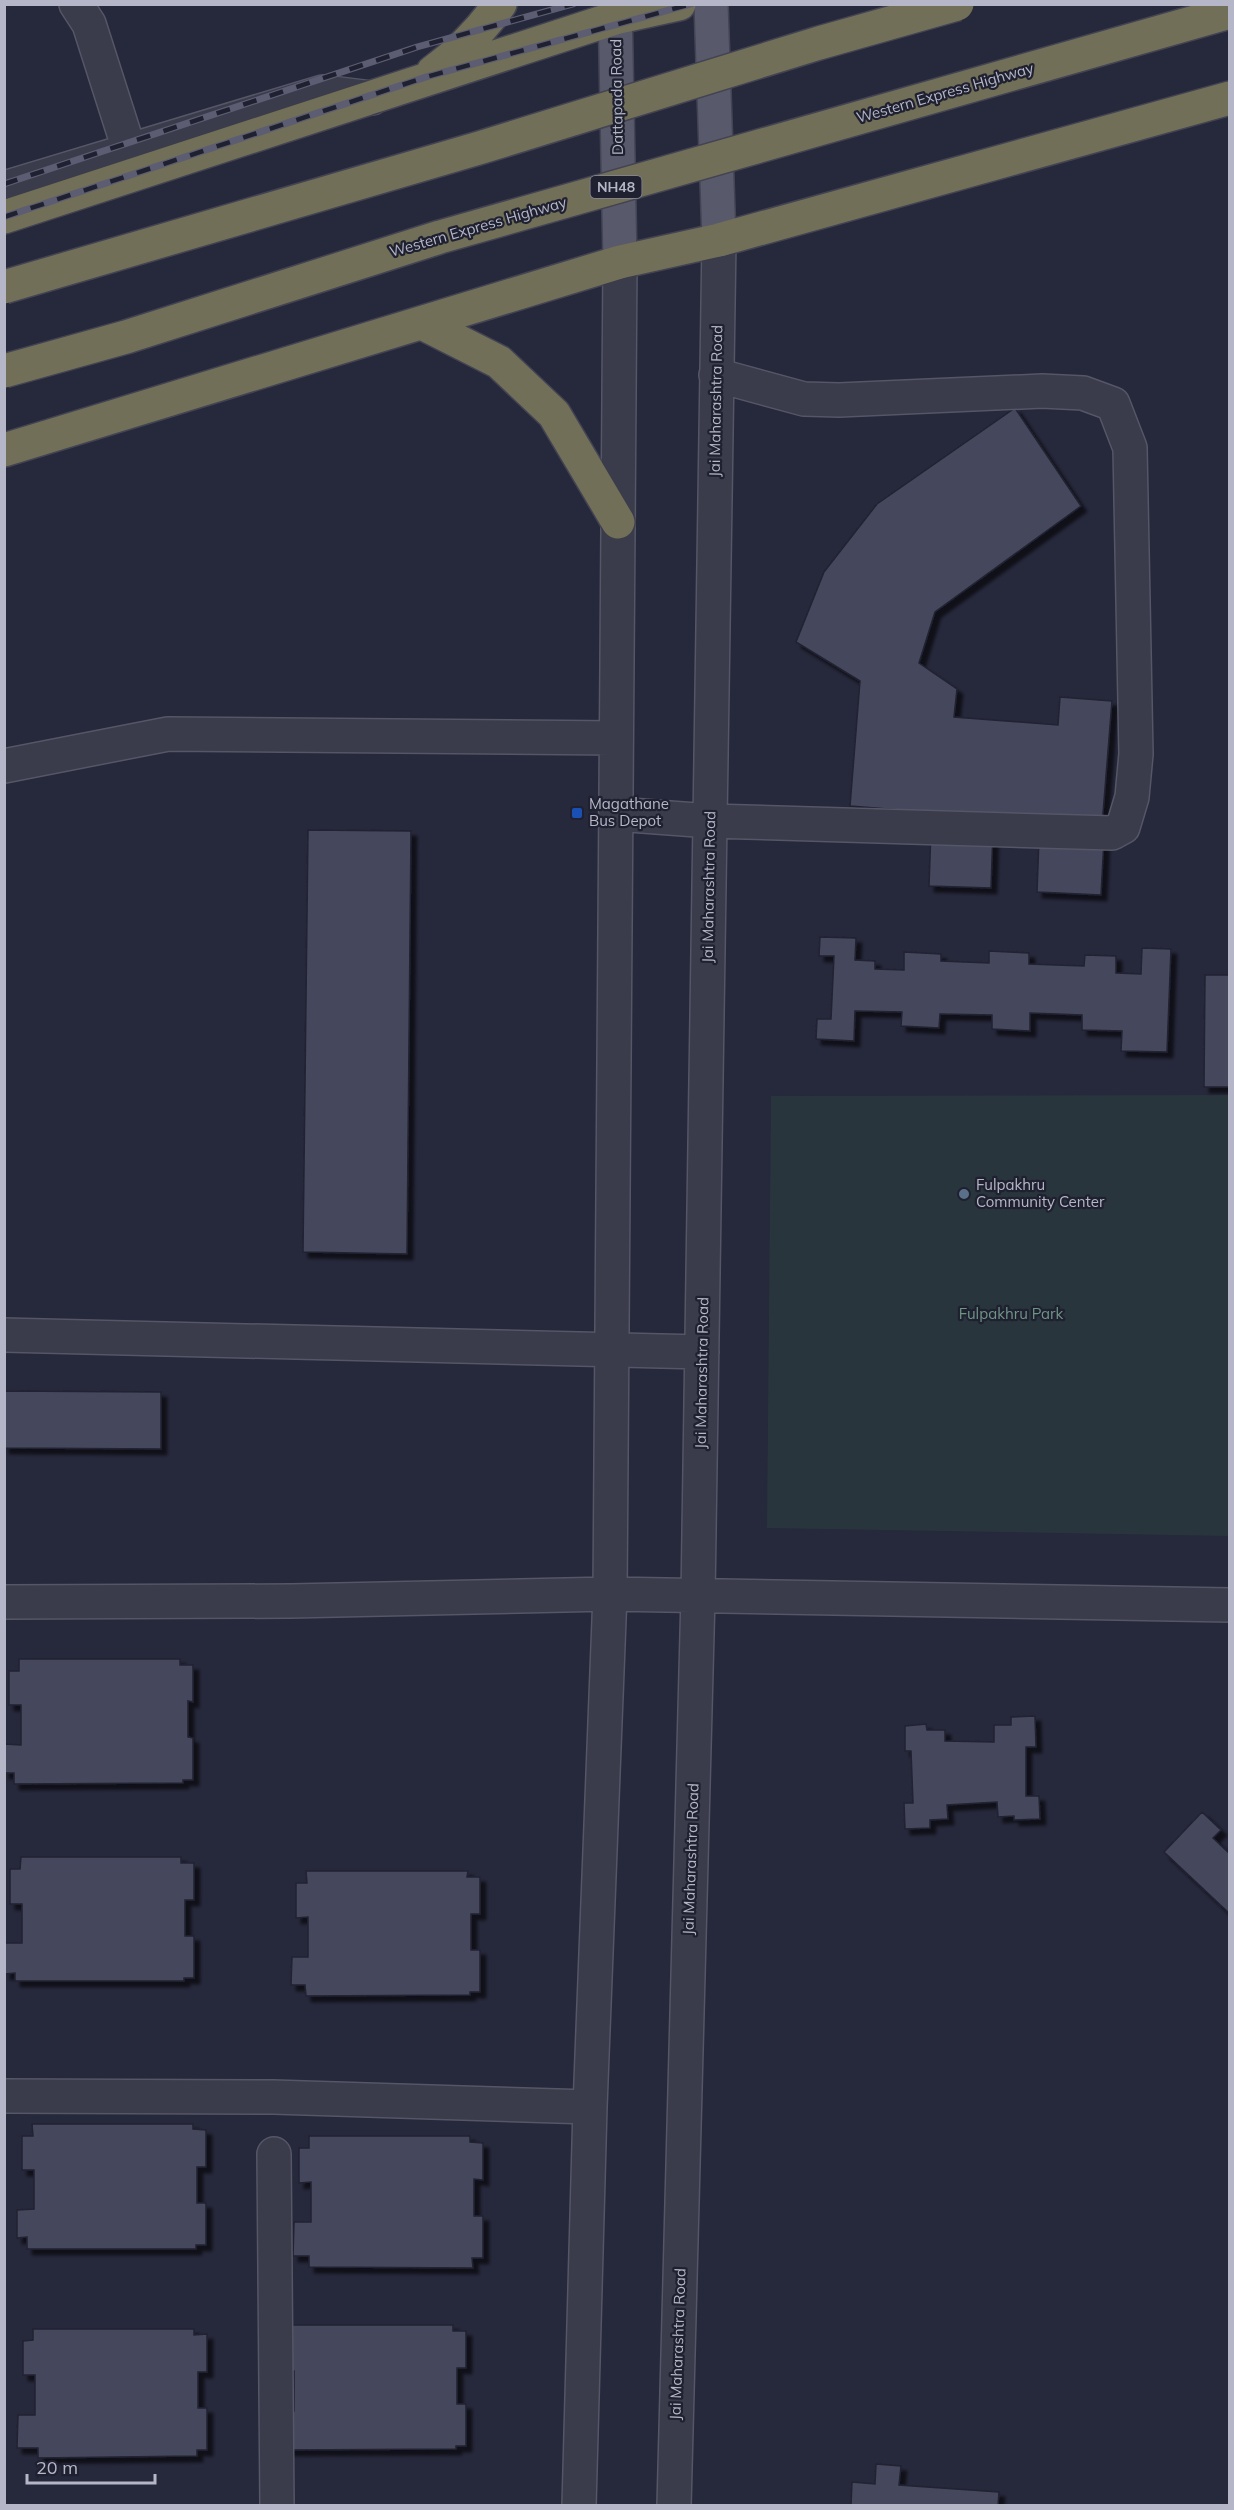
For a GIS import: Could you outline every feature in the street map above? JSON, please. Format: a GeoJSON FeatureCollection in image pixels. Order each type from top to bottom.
{"type":"FeatureCollection","features":[{"type":"Feature","properties":{"kind":"highway"},"geometry":{"type":"LineString","coordinates":[[419,82],[446,62],[487,22],[500,4]]}},
{"type":"Feature","properties":{"kind":"highway"},"geometry":{"type":"LineString","coordinates":[[4,217],[133,162],[372,98],[615,11],[680,4]]}},
{"type":"Feature","properties":{"kind":"highway"},"geometry":{"type":"LineString","coordinates":[[4,287],[479,148],[819,43],[957,4]]}},
{"type":"Feature","properties":{"kind":"highway","name":"Western Express Highway"},"geometry":{"type":"LineString","coordinates":[[4,371],[126,337],[440,237],[1230,12]]}},
{"type":"Feature","properties":{"kind":"highway"},"geometry":{"type":"LineString","coordinates":[[4,450],[620,262],[719,240],[1230,98]]}},
{"type":"Feature","properties":{"kind":"highway"},"geometry":{"type":"LineString","coordinates":[[423,323],[499,362],[554,414],[618,522]]}},
{"type":"Feature","properties":{"kind":"main road"},"geometry":{"type":"LineString","coordinates":[[711,4],[719,240]]}},
{"type":"Feature","properties":{"kind":"main road","name":"Dattapada Road"},"geometry":{"type":"LineString","coordinates":[[615,11],[620,262]]}},
{"type":"Feature","properties":{"kind":"street"},"geometry":{"type":"LineString","coordinates":[[4,188],[133,162],[89,24],[76,4]]}},
{"type":"Feature","properties":{"kind":"street","name":"Jai Maharashtra Road"},"geometry":{"type":"LineString","coordinates":[[674,2505],[698,1596],[719,240]]}},
{"type":"Feature","properties":{"kind":"street"},"geometry":{"type":"LineString","coordinates":[[579,2505],[590,2107],[610,1594],[620,262]]}},
{"type":"Feature","properties":{"kind":"street"},"geometry":{"type":"LineString","coordinates":[[616,814],[710,821],[1112,833],[1123,827],[1132,797],[1136,754],[1130,448],[1113,404],[1083,393],[1042,391],[838,400],[804,399],[716,375]]}},
{"type":"Feature","properties":{"kind":"street"},"geometry":{"type":"LineString","coordinates":[[4,766],[168,734],[616,738]]}},
{"type":"Feature","properties":{"kind":"street"},"geometry":{"type":"LineString","coordinates":[[4,1335],[612,1352],[702,1352]]}},
{"type":"Feature","properties":{"kind":"street"},"geometry":{"type":"LineString","coordinates":[[4,1602],[291,1601],[610,1594],[1230,1605]]}},
{"type":"Feature","properties":{"kind":"street"},"geometry":{"type":"LineString","coordinates":[[4,2096],[273,2097],[590,2107]]}},
{"type":"Feature","properties":{"kind":"street"},"geometry":{"type":"LineString","coordinates":[[274,2154],[277,2505]]}},
{"type":"Feature","properties":{"kind":"green space","name":"Fulpakhru Park"},"geometry":{"type":"Polygon","coordinates":[[[1229,1095],[1229,1536],[767,1528],[771,1096],[1229,1095]]]}},
{"type":"Feature","properties":{"kind":"building"},"geometry":{"type":"Polygon","coordinates":[[[1015,408],[1081,506],[935,612],[919,663],[957,689],[954,717],[1058,725],[1060,697],[1112,701],[1102,826],[850,806],[860,681],[796,642],[824,572],[877,504],[1015,408]]]}},
{"type":"Feature","properties":{"kind":"building"},"geometry":{"type":"Polygon","coordinates":[[[931,829],[993,831],[991,888],[929,886],[931,829]]]}},
{"type":"Feature","properties":{"kind":"building"},"geometry":{"type":"Polygon","coordinates":[[[308,830],[411,831],[407,1254],[303,1252],[308,830]]]}},
{"type":"Feature","properties":{"kind":"building"},"geometry":{"type":"Polygon","coordinates":[[[1039,838],[1104,840],[1101,895],[1037,892],[1039,838]]]}},
{"type":"Feature","properties":{"kind":"building"},"geometry":{"type":"Polygon","coordinates":[[[820,937],[856,938],[855,960],[875,961],[875,969],[904,970],[904,952],[941,954],[941,961],[989,963],[989,951],[1029,953],[1029,964],[1084,966],[1085,955],[1116,956],[1116,973],[1141,974],[1142,948],[1171,949],[1167,1052],[1121,1051],[1122,1031],[1082,1030],[1082,1015],[1030,1013],[1030,1031],[992,1029],[992,1015],[940,1014],[939,1028],[901,1026],[902,1012],[855,1011],[854,1041],[816,1039],[817,1019],[831,1019],[834,956],[819,956],[820,937]]]}},
{"type":"Feature","properties":{"kind":"building"},"geometry":{"type":"Polygon","coordinates":[[[1205,975],[1230,975],[1230,1087],[1204,1087],[1205,975]]]}},
{"type":"Feature","properties":{"kind":"building"},"geometry":{"type":"Polygon","coordinates":[[[4,1391],[161,1392],[161,1449],[4,1448],[4,1391]]]}},
{"type":"Feature","properties":{"kind":"building"},"geometry":{"type":"Polygon","coordinates":[[[19,1659],[180,1659],[180,1665],[193,1665],[193,1702],[188,1701],[188,1737],[193,1738],[193,1780],[183,1780],[183,1783],[14,1784],[14,1773],[4,1773],[4,1744],[21,1745],[21,1705],[9,1705],[9,1671],[19,1671],[19,1659]]]}},
{"type":"Feature","properties":{"kind":"building"},"geometry":{"type":"Polygon","coordinates":[[[1035,1716],[1036,1747],[1026,1747],[1026,1796],[1039,1796],[1040,1819],[1014,1820],[1014,1816],[998,1817],[997,1802],[947,1805],[948,1819],[930,1820],[930,1828],[905,1829],[904,1803],[913,1803],[911,1751],[905,1751],[905,1726],[926,1724],[927,1730],[945,1730],[945,1741],[994,1742],[994,1725],[1011,1725],[1011,1717],[1035,1716]]]}},
{"type":"Feature","properties":{"kind":"building"},"geometry":{"type":"Polygon","coordinates":[[[1202,1812],[1221,1830],[1213,1838],[1230,1854],[1230,1914],[1164,1852],[1202,1812]]]}},
{"type":"Feature","properties":{"kind":"building"},"geometry":{"type":"Polygon","coordinates":[[[21,1857],[181,1857],[181,1863],[194,1863],[194,1900],[185,1900],[185,1936],[194,1936],[194,1978],[184,1978],[184,1981],[15,1981],[15,1973],[5,1974],[5,1943],[22,1943],[22,1904],[10,1904],[10,1869],[20,1869],[21,1857]]]}},
{"type":"Feature","properties":{"kind":"building"},"geometry":{"type":"Polygon","coordinates":[[[306,1871],[468,1871],[467,1877],[480,1877],[480,1914],[471,1914],[471,1950],[480,1950],[480,1992],[470,1992],[470,1995],[306,1996],[305,1985],[291,1985],[292,1957],[308,1957],[308,1917],[296,1918],[296,1883],[307,1883],[306,1871]]]}},
{"type":"Feature","properties":{"kind":"building"},"geometry":{"type":"Polygon","coordinates":[[[32,2124],[193,2124],[193,2129],[206,2130],[206,2167],[197,2167],[197,2203],[206,2203],[206,2245],[196,2245],[196,2249],[27,2249],[27,2237],[17,2238],[17,2210],[34,2209],[34,2170],[22,2170],[22,2136],[33,2136],[32,2124]]]}},
{"type":"Feature","properties":{"kind":"building"},"geometry":{"type":"Polygon","coordinates":[[[309,2136],[470,2136],[470,2142],[483,2143],[483,2180],[474,2179],[474,2216],[483,2216],[483,2258],[472,2258],[473,2268],[309,2267],[309,2256],[293,2256],[294,2222],[311,2222],[311,2182],[299,2183],[299,2148],[309,2148],[309,2136]]]}},
{"type":"Feature","properties":{"kind":"building"},"geometry":{"type":"Polygon","coordinates":[[[292,2325],[453,2325],[453,2331],[466,2331],[466,2368],[457,2368],[457,2404],[466,2404],[466,2446],[456,2446],[456,2449],[287,2450],[277,2411],[294,2411],[294,2371],[282,2371],[282,2337],[292,2337],[292,2325]]]}},
{"type":"Feature","properties":{"kind":"building"},"geometry":{"type":"Polygon","coordinates":[[[33,2329],[194,2329],[194,2335],[207,2334],[207,2372],[198,2372],[198,2408],[207,2408],[207,2450],[197,2450],[197,2456],[38,2458],[38,2448],[17,2448],[18,2415],[35,2415],[35,2375],[23,2375],[23,2341],[33,2340],[33,2329]]]}},
{"type":"Feature","properties":{"kind":"building"},"geometry":{"type":"Polygon","coordinates":[[[876,2464],[901,2466],[899,2485],[999,2492],[998,2506],[851,2506],[852,2482],[875,2484],[876,2464]]]}},
{"type":"Feature","properties":{"kind":"railway"},"geometry":{"type":"LineString","coordinates":[[4,184],[417,47],[573,4]]}},
{"type":"Feature","properties":{"kind":"railway"},"geometry":{"type":"LineString","coordinates":[[4,217],[426,77],[691,4]]}},
{"type":"Feature","properties":{"kind":"place","name":"Magathane Bus Depot"},"geometry":{"type":"Point","coordinates":[577,813]}},
{"type":"Feature","properties":{"kind":"place","name":"Fulpakhru Community Center"},"geometry":{"type":"Point","coordinates":[964,1194]}}]}
